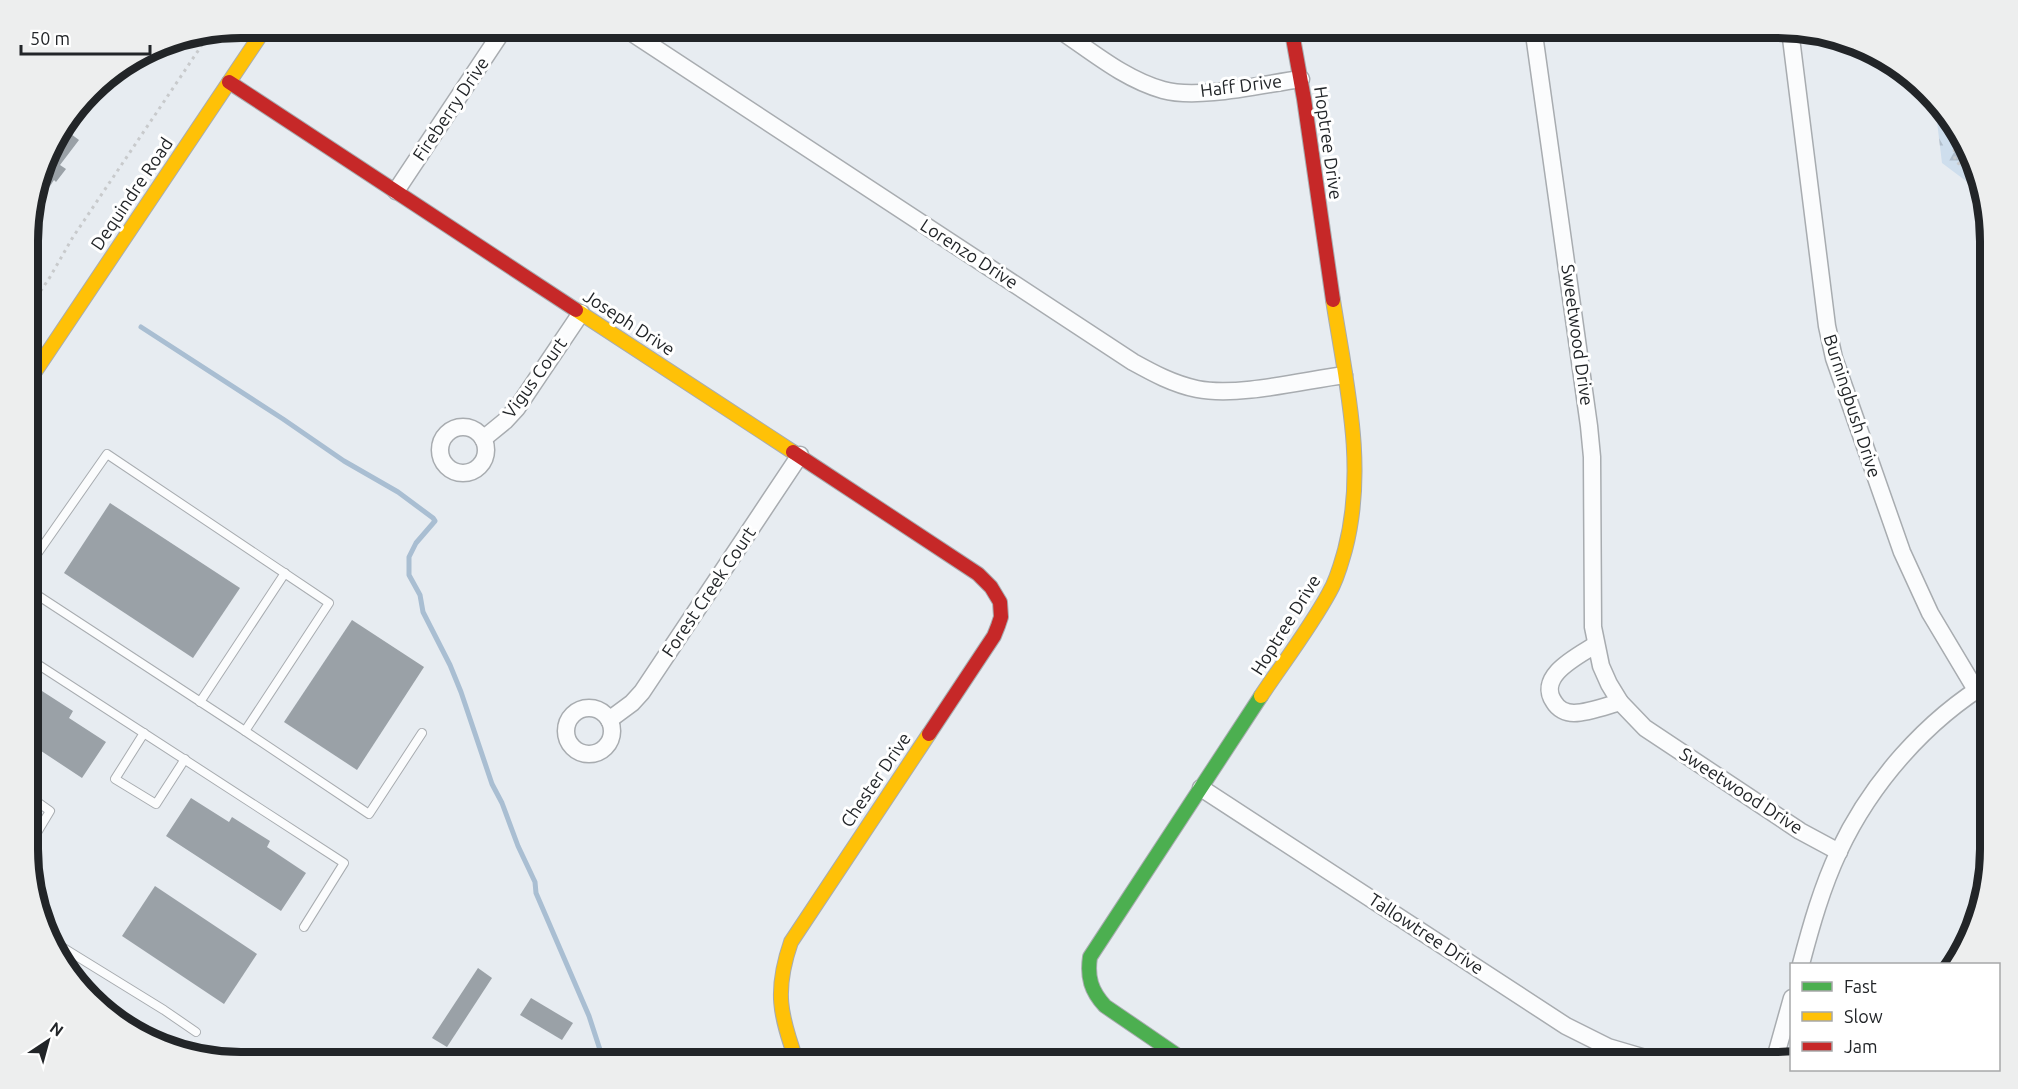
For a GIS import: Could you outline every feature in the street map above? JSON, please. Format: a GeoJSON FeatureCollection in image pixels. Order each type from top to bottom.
{"type":"FeatureCollection","features":[{"type":"Feature","properties":{"kind":"street","name":"Dequindre Road"},"geometry":{"type":"LineString","coordinates":[[38,367],[259,38]]}},
{"type":"Feature","properties":{"kind":"street","name":"Fireberry Drive"},"geometry":{"type":"LineString","coordinates":[[396,191],[499,38]]}},
{"type":"Feature","properties":{"kind":"street","name":"Lorenzo Drive"},"geometry":{"type":"LineString","coordinates":[[640,38],[1133,362],[1158,376],[1197,389],[1220,392],[1344,375]]}},
{"type":"Feature","properties":{"kind":"street","name":"Haff Drive"},"geometry":{"type":"LineString","coordinates":[[1072,38],[1127,75],[1147,85],[1165,90],[1205,93],[1301,79]]}},
{"type":"Feature","properties":{"kind":"street","name":"Hoptree Drive"},"geometry":{"type":"LineString","coordinates":[[1171,1051],[1101,1004],[1088,980],[1090,957],[1330,592],[1339,570],[1351,526],[1355,500],[1355,447],[1293,38]]}},
{"type":"Feature","properties":{"kind":"street","name":"Sweetwood Drive"},"geometry":{"type":"LineString","coordinates":[[1535,38],[1590,426],[1593,627],[1601,666],[1620,702],[1645,729],[1800,831],[1839,852]]}},
{"type":"Feature","properties":{"kind":"street","name":"Burningbush Drive"},"geometry":{"type":"LineString","coordinates":[[1791,39],[1827,326],[1834,358],[1902,552],[1930,613],[1980,682]]}},
{"type":"Feature","properties":{"kind":"street","name":"Joseph Drive"},"geometry":{"type":"LineString","coordinates":[[229,82],[978,574],[996,592],[1001,603]]}},
{"type":"Feature","properties":{"kind":"street","name":"Vigus Court"},"geometry":{"type":"LineString","coordinates":[[483,439],[517,408],[581,313]]}},
{"type":"Feature","properties":{"kind":"street","name":"Forest Creek Court"},"geometry":{"type":"LineString","coordinates":[[609,720],[632,703],[642,692],[800,455]]}},
{"type":"Feature","properties":{"kind":"street","name":"Chester Drive"},"geometry":{"type":"LineString","coordinates":[[793,1052],[780,1010],[780,977],[791,942],[994,636],[1000,626],[1001,603]]}},
{"type":"Feature","properties":{"kind":"street"},"geometry":{"type":"LineString","coordinates":[[1596,645],[1555,673],[1551,682],[1550,694],[1563,711],[1575,713],[1620,702]]}},
{"type":"Feature","properties":{"kind":"street"},"geometry":{"type":"LineString","coordinates":[[1801,963],[1823,891],[1839,852],[1860,812],[1888,773],[1929,729],[1980,688]]}},
{"type":"Feature","properties":{"kind":"street","name":"Tallowtree Drive"},"geometry":{"type":"LineString","coordinates":[[1201,788],[1566,1026],[1608,1047],[1622,1051]]}},
{"type":"Feature","properties":{"kind":"street"},"geometry":{"type":"LineString","coordinates":[[1777,1051],[1790,1002]]}},
{"type":"Feature","properties":{"kind":"lane"},"geometry":{"type":"LineString","coordinates":[[38,550],[107,454],[329,603],[245,732]]}},
{"type":"Feature","properties":{"kind":"lane"},"geometry":{"type":"LineString","coordinates":[[200,702],[285,573]]}},
{"type":"Feature","properties":{"kind":"lane"},"geometry":{"type":"LineString","coordinates":[[38,596],[369,814],[422,734]]}},
{"type":"Feature","properties":{"kind":"lane"},"geometry":{"type":"LineString","coordinates":[[38,664],[344,863],[304,927]]}},
{"type":"Feature","properties":{"kind":"lane"},"geometry":{"type":"LineString","coordinates":[[144,733],[115,779],[156,804],[185,759]]}},
{"type":"Feature","properties":{"kind":"lane"},"geometry":{"type":"LineString","coordinates":[[38,802],[50,811],[38,831]]}},
{"type":"Feature","properties":{"kind":"lane"},"geometry":{"type":"LineString","coordinates":[[64,948],[196,1032]]}},
{"type":"Feature","properties":{"kind":"path"},"geometry":{"type":"LineString","coordinates":[[38,295],[73,237],[205,40]]}},
{"type":"Feature","properties":{"kind":"path"},"geometry":{"type":"LineString","coordinates":[[1954,140],[1955,161],[1968,170]]}},
{"type":"Feature","properties":{"kind":"green space"},"geometry":{"type":"Polygon","coordinates":[[[1936,115],[1960,151],[1974,187],[1942,163],[1936,115]]]}},
{"type":"Feature","properties":{"kind":"building"},"geometry":{"type":"Polygon","coordinates":[[[69,133],[79,140],[60,165],[66,169],[56,182],[54,180],[42,199],[48,175],[69,133]]]}},
{"type":"Feature","properties":{"kind":"building"},"geometry":{"type":"Polygon","coordinates":[[[110,503],[240,588],[193,658],[64,573],[110,503]]]}},
{"type":"Feature","properties":{"kind":"building"},"geometry":{"type":"Polygon","coordinates":[[[352,620],[424,667],[357,770],[284,722],[352,620]]]}},
{"type":"Feature","properties":{"kind":"building"},"geometry":{"type":"Polygon","coordinates":[[[38,688],[73,711],[69,718],[106,742],[82,778],[38,749],[38,688]]]}},
{"type":"Feature","properties":{"kind":"building"},"geometry":{"type":"Polygon","coordinates":[[[191,798],[229,822],[232,817],[270,841],[267,847],[306,873],[281,911],[166,836],[191,798]]]}},
{"type":"Feature","properties":{"kind":"building"},"geometry":{"type":"Polygon","coordinates":[[[155,886],[257,954],[224,1004],[122,936],[155,886]]]}},
{"type":"Feature","properties":{"kind":"building"},"geometry":{"type":"Polygon","coordinates":[[[478,968],[492,978],[447,1047],[432,1038],[478,968]]]}},
{"type":"Feature","properties":{"kind":"building"},"geometry":{"type":"Polygon","coordinates":[[[531,998],[573,1023],[562,1040],[520,1015],[531,998]]]}},
{"type":"Feature","properties":{"kind":"waterway"},"geometry":{"type":"LineString","coordinates":[[141,327],[344,461],[398,492],[435,521],[416,543],[409,557],[409,575],[420,595],[423,612],[461,692],[492,784],[535,882],[536,893],[589,1016],[601,1052]]}},
{"type":"Feature","properties":{"kind":"traffic: fast"},"geometry":{"type":"LineString","coordinates":[[1171,1051],[1105,1006],[1096,995],[1091,983],[1090,957],[1261,696]]}},
{"type":"Feature","properties":{"kind":"traffic: slow"},"geometry":{"type":"LineString","coordinates":[[38,367],[259,38]]}},
{"type":"Feature","properties":{"kind":"traffic: slow"},"geometry":{"type":"LineString","coordinates":[[1261,696],[1332,588],[1345,550],[1351,519],[1354,488],[1352,425],[1333,300]]}},
{"type":"Feature","properties":{"kind":"traffic: slow"},"geometry":{"type":"LineString","coordinates":[[576,310],[793,452]]}},
{"type":"Feature","properties":{"kind":"traffic: slow"},"geometry":{"type":"LineString","coordinates":[[793,1052],[786,1030],[781,1003],[782,975],[791,942],[929,734]]}},
{"type":"Feature","properties":{"kind":"traffic: jam"},"geometry":{"type":"LineString","coordinates":[[1293,38],[1333,300]]}},
{"type":"Feature","properties":{"kind":"traffic: jam"},"geometry":{"type":"LineString","coordinates":[[229,82],[576,310]]}},
{"type":"Feature","properties":{"kind":"traffic: jam"},"geometry":{"type":"LineString","coordinates":[[793,452],[978,574],[991,587],[1000,602],[1001,617],[994,636],[929,734]]}}]}
